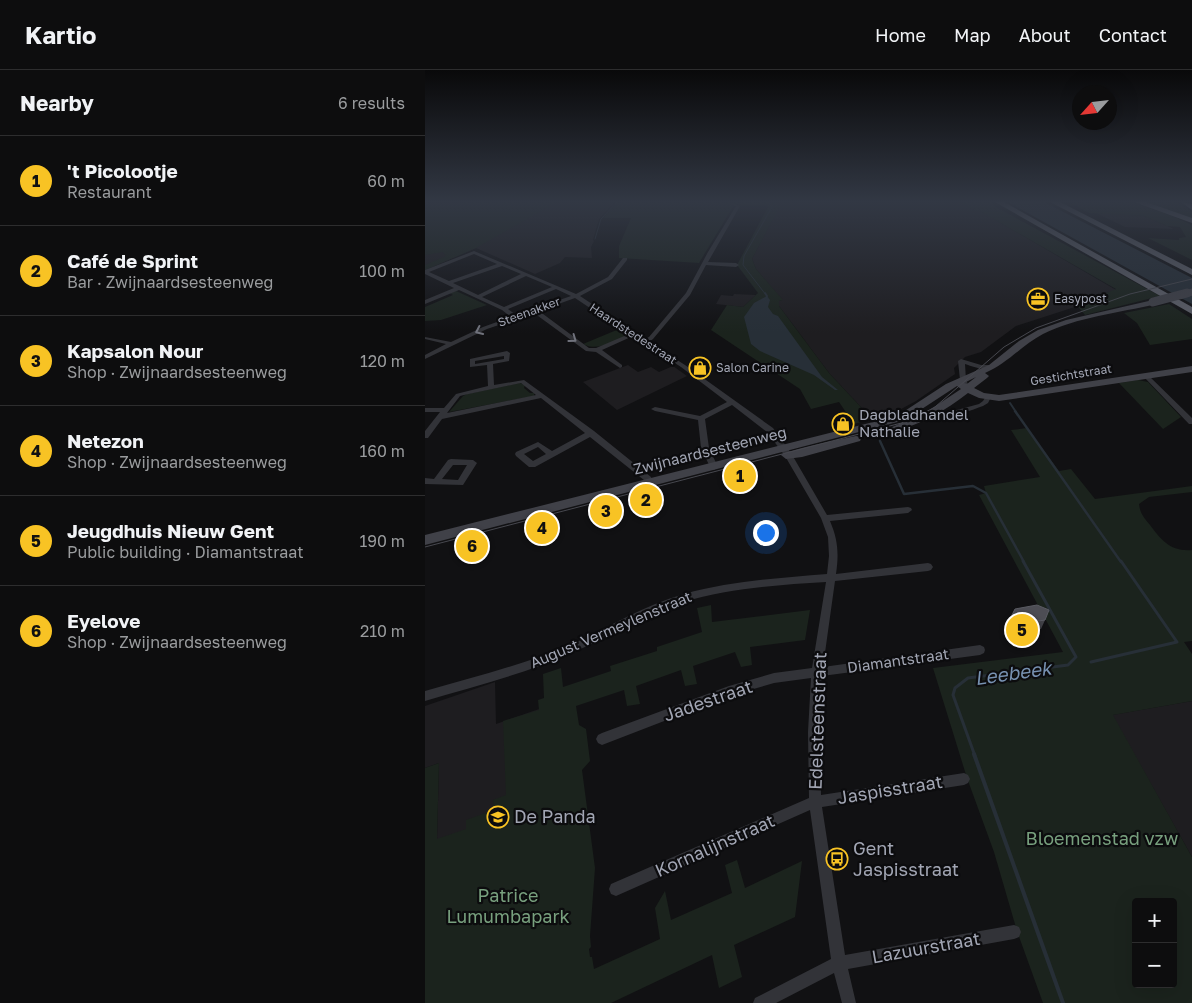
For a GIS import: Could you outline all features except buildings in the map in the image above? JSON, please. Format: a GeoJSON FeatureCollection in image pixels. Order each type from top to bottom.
{"type":"FeatureCollection","features":[{"type":"Feature","properties":{"kind":"highway"},"geometry":{"type":"LineString","coordinates":[[1076,246],[1192,311]]}},
{"type":"Feature","properties":{"kind":"highway"},"geometry":{"type":"LineString","coordinates":[[1139,246],[1192,272]]}},
{"type":"Feature","properties":{"kind":"street"},"geometry":{"type":"LineString","coordinates":[[646,341],[651,338],[688,294],[716,246]]}},
{"type":"Feature","properties":{"kind":"street"},"geometry":{"type":"LineString","coordinates":[[425,272],[474,252],[574,296]]}},
{"type":"Feature","properties":{"kind":"street","name":"Steenakker"},"geometry":{"type":"LineString","coordinates":[[425,357],[485,328],[574,296],[604,282],[615,273],[625,259]]}},
{"type":"Feature","properties":{"kind":"street"},"geometry":{"type":"LineString","coordinates":[[449,284],[502,264]]}},
{"type":"Feature","properties":{"kind":"street"},"geometry":{"type":"LineString","coordinates":[[705,264],[736,265]]}},
{"type":"Feature","properties":{"kind":"street"},"geometry":{"type":"LineString","coordinates":[[425,272],[504,309],[515,317]]}},
{"type":"Feature","properties":{"kind":"street"},"geometry":{"type":"LineString","coordinates":[[477,297],[526,274]]}},
{"type":"Feature","properties":{"kind":"street"},"geometry":{"type":"LineString","coordinates":[[504,309],[557,287]]}},
{"type":"Feature","properties":{"kind":"street"},"geometry":{"type":"LineString","coordinates":[[425,302],[458,288]]}},
{"type":"Feature","properties":{"kind":"street","name":"Zwijnaardsesteenweg"},"geometry":{"type":"LineString","coordinates":[[425,548],[786,452],[901,418],[992,370],[991,367],[1022,343],[1053,327],[1192,292]]}},
{"type":"Feature","properties":{"kind":"street","name":"Haardstedestraat"},"geometry":{"type":"LineString","coordinates":[[574,296],[646,341],[733,402],[770,430],[786,452]]}},
{"type":"Feature","properties":{"kind":"street"},"geometry":{"type":"LineString","coordinates":[[534,310],[588,350],[597,350],[635,334]]}},
{"type":"Feature","properties":{"kind":"street"},"geometry":{"type":"LineString","coordinates":[[426,337],[452,344]]}},
{"type":"Feature","properties":{"kind":"street"},"geometry":{"type":"LineString","coordinates":[[597,350],[620,366]]}},
{"type":"Feature","properties":{"kind":"street"},"geometry":{"type":"LineString","coordinates":[[507,354],[507,360],[489,363],[473,366],[473,360],[507,354]]}},
{"type":"Feature","properties":{"kind":"street"},"geometry":{"type":"LineString","coordinates":[[963,384],[961,361],[981,367],[991,367]]}},
{"type":"Feature","properties":{"kind":"street"},"geometry":{"type":"LineString","coordinates":[[489,363],[491,387]]}},
{"type":"Feature","properties":{"kind":"street","name":"Gestichtstraat"},"geometry":{"type":"LineString","coordinates":[[963,384],[988,397],[999,398],[1192,369]]}},
{"type":"Feature","properties":{"kind":"street"},"geometry":{"type":"LineString","coordinates":[[1147,376],[1192,422]]}},
{"type":"Feature","properties":{"kind":"street"},"geometry":{"type":"LineString","coordinates":[[425,436],[458,395],[522,380],[648,479],[649,483]]}},
{"type":"Feature","properties":{"kind":"street","name":"Zwijnaardsesteenweg"},"geometry":{"type":"LineString","coordinates":[[425,540],[714,467],[786,452],[802,453],[908,424],[931,415],[963,384]]}},
{"type":"Feature","properties":{"kind":"street"},"geometry":{"type":"LineString","coordinates":[[440,417],[542,395]]}},
{"type":"Feature","properties":{"kind":"street","name":"Zwijnaardsesteenweg"},"geometry":{"type":"LineString","coordinates":[[931,415],[942,416],[981,405],[986,402],[988,397]]}},
{"type":"Feature","properties":{"kind":"street"},"geometry":{"type":"LineString","coordinates":[[655,409],[701,418],[733,402]]}},
{"type":"Feature","properties":{"kind":"street"},"geometry":{"type":"LineString","coordinates":[[425,410],[446,410]]}},
{"type":"Feature","properties":{"kind":"street"},"geometry":{"type":"LineString","coordinates":[[701,418],[705,448],[714,467]]}},
{"type":"Feature","properties":{"kind":"street"},"geometry":{"type":"LineString","coordinates":[[551,454],[591,433]]}},
{"type":"Feature","properties":{"kind":"street","name":"Edelsteenstraat"},"geometry":{"type":"LineString","coordinates":[[786,452],[825,518],[833,537],[834,556],[817,672],[814,732],[815,802],[839,963],[849,1003]]}},
{"type":"Feature","properties":{"kind":"street"},"geometry":{"type":"LineString","coordinates":[[425,481],[436,482]]}},
{"type":"Feature","properties":{"kind":"street"},"geometry":{"type":"LineString","coordinates":[[825,518],[908,510]]}},
{"type":"Feature","properties":{"kind":"street","name":"August Vermeylenstraat"},"geometry":{"type":"LineString","coordinates":[[425,696],[547,659],[669,603],[697,594],[727,588],[803,579],[830,578],[928,567]]}},
{"type":"Feature","properties":{"kind":"street","name":"Diamantstraat"},"geometry":{"type":"LineString","coordinates":[[817,672],[980,650]]}},
{"type":"Feature","properties":{"kind":"street","name":"Jadestraat"},"geometry":{"type":"LineString","coordinates":[[602,739],[729,691],[774,678],[817,672]]}},
{"type":"Feature","properties":{"kind":"street","name":"Jaspisstraat"},"geometry":{"type":"LineString","coordinates":[[815,802],[964,779]]}},
{"type":"Feature","properties":{"kind":"street","name":"Kornalijnstraat"},"geometry":{"type":"LineString","coordinates":[[616,889],[815,802]]}},
{"type":"Feature","properties":{"kind":"street","name":"Lazuurstraat"},"geometry":{"type":"LineString","coordinates":[[760,1003],[839,963],[1014,932]]}},
{"type":"Feature","properties":{"kind":"shaded area"},"geometry":{"type":"Polygon","coordinates":[[[425,246],[592,246],[592,258],[565,257],[560,263],[535,274],[476,248],[425,270],[425,246]]]}},
{"type":"Feature","properties":{"kind":"shaded area"},"geometry":{"type":"Polygon","coordinates":[[[759,246],[1040,246],[1116,290],[1099,296],[1070,296],[1078,306],[1016,326],[981,352],[965,357],[954,368],[955,374],[916,401],[890,415],[872,419],[829,373],[779,306],[779,301],[782,300],[756,269],[752,259],[759,246]]]}},
{"type":"Feature","properties":{"kind":"shaded area"},"geometry":{"type":"Polygon","coordinates":[[[1087,246],[1129,246],[1192,278],[1192,304],[1087,246]]]}},
{"type":"Feature","properties":{"kind":"shaded area"},"geometry":{"type":"Polygon","coordinates":[[[734,294],[756,295],[743,307],[716,304],[721,295],[733,296],[734,294]]]}},
{"type":"Feature","properties":{"kind":"shaded area"},"geometry":{"type":"Polygon","coordinates":[[[767,296],[770,300],[768,307],[773,314],[778,316],[822,377],[838,390],[835,390],[814,375],[760,351],[751,344],[744,317],[754,303],[767,296]]]}},
{"type":"Feature","properties":{"kind":"shaded area"},"geometry":{"type":"Polygon","coordinates":[[[628,365],[638,372],[651,367],[659,372],[673,366],[687,376],[617,410],[583,382],[628,365]]]}},
{"type":"Feature","properties":{"kind":"shaded area","name":"De Panda"},"geometry":{"type":"Polygon","coordinates":[[[495,682],[496,724],[545,707],[569,903],[437,839],[439,763],[425,768],[425,706],[495,682]]]}},
{"type":"Feature","properties":{"kind":"shaded area"},"geometry":{"type":"Polygon","coordinates":[[[1192,701],[1192,857],[1112,715],[1192,701]]]}},
{"type":"Feature","properties":{"kind":"green space"},"geometry":{"type":"Polygon","coordinates":[[[425,246],[480,246],[425,270],[425,265],[446,256],[443,252],[425,255],[425,246]]]}},
{"type":"Feature","properties":{"kind":"green space"},"geometry":{"type":"Polygon","coordinates":[[[619,246],[710,246],[699,263],[619,258],[619,246]]]}},
{"type":"Feature","properties":{"kind":"green space"},"geometry":{"type":"Polygon","coordinates":[[[747,246],[759,246],[752,259],[756,269],[783,300],[779,301],[779,306],[829,373],[872,419],[854,424],[839,402],[811,409],[800,389],[711,330],[727,305],[743,307],[758,293],[737,265],[747,246]]]}},
{"type":"Feature","properties":{"kind":"green space"},"geometry":{"type":"Polygon","coordinates":[[[1040,246],[1067,246],[1160,296],[1085,315],[1069,296],[1099,296],[1116,289],[1040,246]]]}},
{"type":"Feature","properties":{"kind":"green space"},"geometry":{"type":"Polygon","coordinates":[[[1163,246],[1192,246],[1192,260],[1163,246]]]}},
{"type":"Feature","properties":{"kind":"green space"},"geometry":{"type":"Polygon","coordinates":[[[456,291],[487,305],[441,320],[425,321],[425,307],[453,295],[450,293],[456,291]]]}},
{"type":"Feature","properties":{"kind":"green space"},"geometry":{"type":"Polygon","coordinates":[[[1169,304],[1192,319],[1192,339],[1150,345],[1137,323],[1124,313],[1169,304]]]}},
{"type":"Feature","properties":{"kind":"green space"},"geometry":{"type":"Polygon","coordinates":[[[619,329],[628,335],[600,346],[594,347],[583,344],[619,329]]]}},
{"type":"Feature","properties":{"kind":"green space"},"geometry":{"type":"Polygon","coordinates":[[[1138,380],[1148,382],[1181,417],[1163,429],[1119,383],[1138,380]]]}},
{"type":"Feature","properties":{"kind":"green space"},"geometry":{"type":"Polygon","coordinates":[[[520,383],[525,385],[524,388],[530,393],[534,393],[534,396],[449,412],[467,394],[520,383]]]}},
{"type":"Feature","properties":{"kind":"green space","name":"Bloemenstad vzw"},"geometry":{"type":"Polygon","coordinates":[[[1027,428],[1059,471],[1071,469],[1095,499],[1192,486],[1192,492],[1149,497],[1139,504],[1144,518],[1167,544],[1178,549],[1192,550],[1192,641],[1184,642],[1192,654],[1192,701],[1113,715],[1192,857],[1192,1003],[1043,1003],[1017,931],[994,852],[967,778],[933,668],[1063,652],[979,495],[986,493],[984,486],[1040,477],[1011,430],[1027,428]]]}},
{"type":"Feature","properties":{"kind":"green space","name":"Patrice Lumumbapark"},"geometry":{"type":"Polygon","coordinates":[[[711,605],[712,622],[810,610],[805,640],[750,647],[752,665],[741,667],[735,652],[693,666],[697,684],[685,686],[681,670],[636,686],[640,704],[627,706],[624,690],[576,706],[579,725],[586,729],[590,761],[582,770],[595,868],[590,957],[592,957],[594,969],[660,939],[655,908],[665,891],[671,920],[732,893],[725,865],[737,860],[745,888],[802,861],[795,917],[734,945],[742,977],[719,988],[712,955],[611,1003],[425,1003],[425,768],[439,763],[437,839],[466,829],[466,820],[494,810],[493,800],[506,795],[503,721],[539,710],[538,700],[544,698],[543,674],[561,668],[563,687],[611,671],[610,666],[657,651],[657,647],[702,632],[697,608],[711,605]]]}},
{"type":"Feature","properties":{"kind":"waterway","name":"Leebeek"},"geometry":{"type":"LineString","coordinates":[[750,246],[744,256],[743,265],[766,295]]}},
{"type":"Feature","properties":{"kind":"waterway","name":"Leebeek"},"geometry":{"type":"LineString","coordinates":[[765,293],[766,299]]}},
{"type":"Feature","properties":{"kind":"waterway"},"geometry":{"type":"LineString","coordinates":[[1010,403],[1016,412]]}},
{"type":"Feature","properties":{"kind":"waterway"},"geometry":{"type":"LineString","coordinates":[[1015,411],[1121,562]]}},
{"type":"Feature","properties":{"kind":"waterway","name":"Leebeek"},"geometry":{"type":"LineString","coordinates":[[880,441],[904,494],[973,486],[986,493],[1024,562]]}},
{"type":"Feature","properties":{"kind":"waterway","name":"Leebeek"},"geometry":{"type":"LineString","coordinates":[[975,756],[953,695],[955,688],[968,678],[1068,665],[1076,657],[1023,561]]}},
{"type":"Feature","properties":{"kind":"waterway"},"geometry":{"type":"LineString","coordinates":[[1091,662],[1177,642],[1121,561]]}},
{"type":"Feature","properties":{"kind":"waterway","name":"Leebeek"},"geometry":{"type":"LineString","coordinates":[[974,754],[1063,1003]]}},
{"type":"Feature","properties":{"kind":"tram line"},"geometry":{"type":"LineString","coordinates":[[425,547],[909,421],[935,407],[1004,347],[1036,328],[1130,294],[1192,279]]}},
{"type":"Feature","properties":{"kind":"place","name":"Easypost"},"geometry":{"type":"Point","coordinates":[1038,299]}},
{"type":"Feature","properties":{"kind":"place","name":"Salon Carine"},"geometry":{"type":"Point","coordinates":[700,368]}},
{"type":"Feature","properties":{"kind":"place","name":"Dagbladhandel Nathalie"},"geometry":{"type":"Point","coordinates":[843,424]}},
{"type":"Feature","properties":{"kind":"place","name":"'t Picolootje"},"geometry":{"type":"Point","coordinates":[740,476]}},
{"type":"Feature","properties":{"kind":"place","name":"Café de Sprint"},"geometry":{"type":"Point","coordinates":[646,500]}},
{"type":"Feature","properties":{"kind":"place","name":"Kapsalon Nour"},"geometry":{"type":"Point","coordinates":[606,511]}},
{"type":"Feature","properties":{"kind":"place","name":"Netezon"},"geometry":{"type":"Point","coordinates":[542,528]}},
{"type":"Feature","properties":{"kind":"place","name":"Eyelove"},"geometry":{"type":"Point","coordinates":[472,546]}},
{"type":"Feature","properties":{"kind":"place","name":"Jeugdhuis Nieuw Gent"},"geometry":{"type":"Point","coordinates":[1022,630]}},
{"type":"Feature","properties":{"kind":"place","name":"De Panda"},"geometry":{"type":"Point","coordinates":[498,817]}},
{"type":"Feature","properties":{"kind":"place","name":"Gent Jaspisstraat"},"geometry":{"type":"Point","coordinates":[837,859]}}]}
